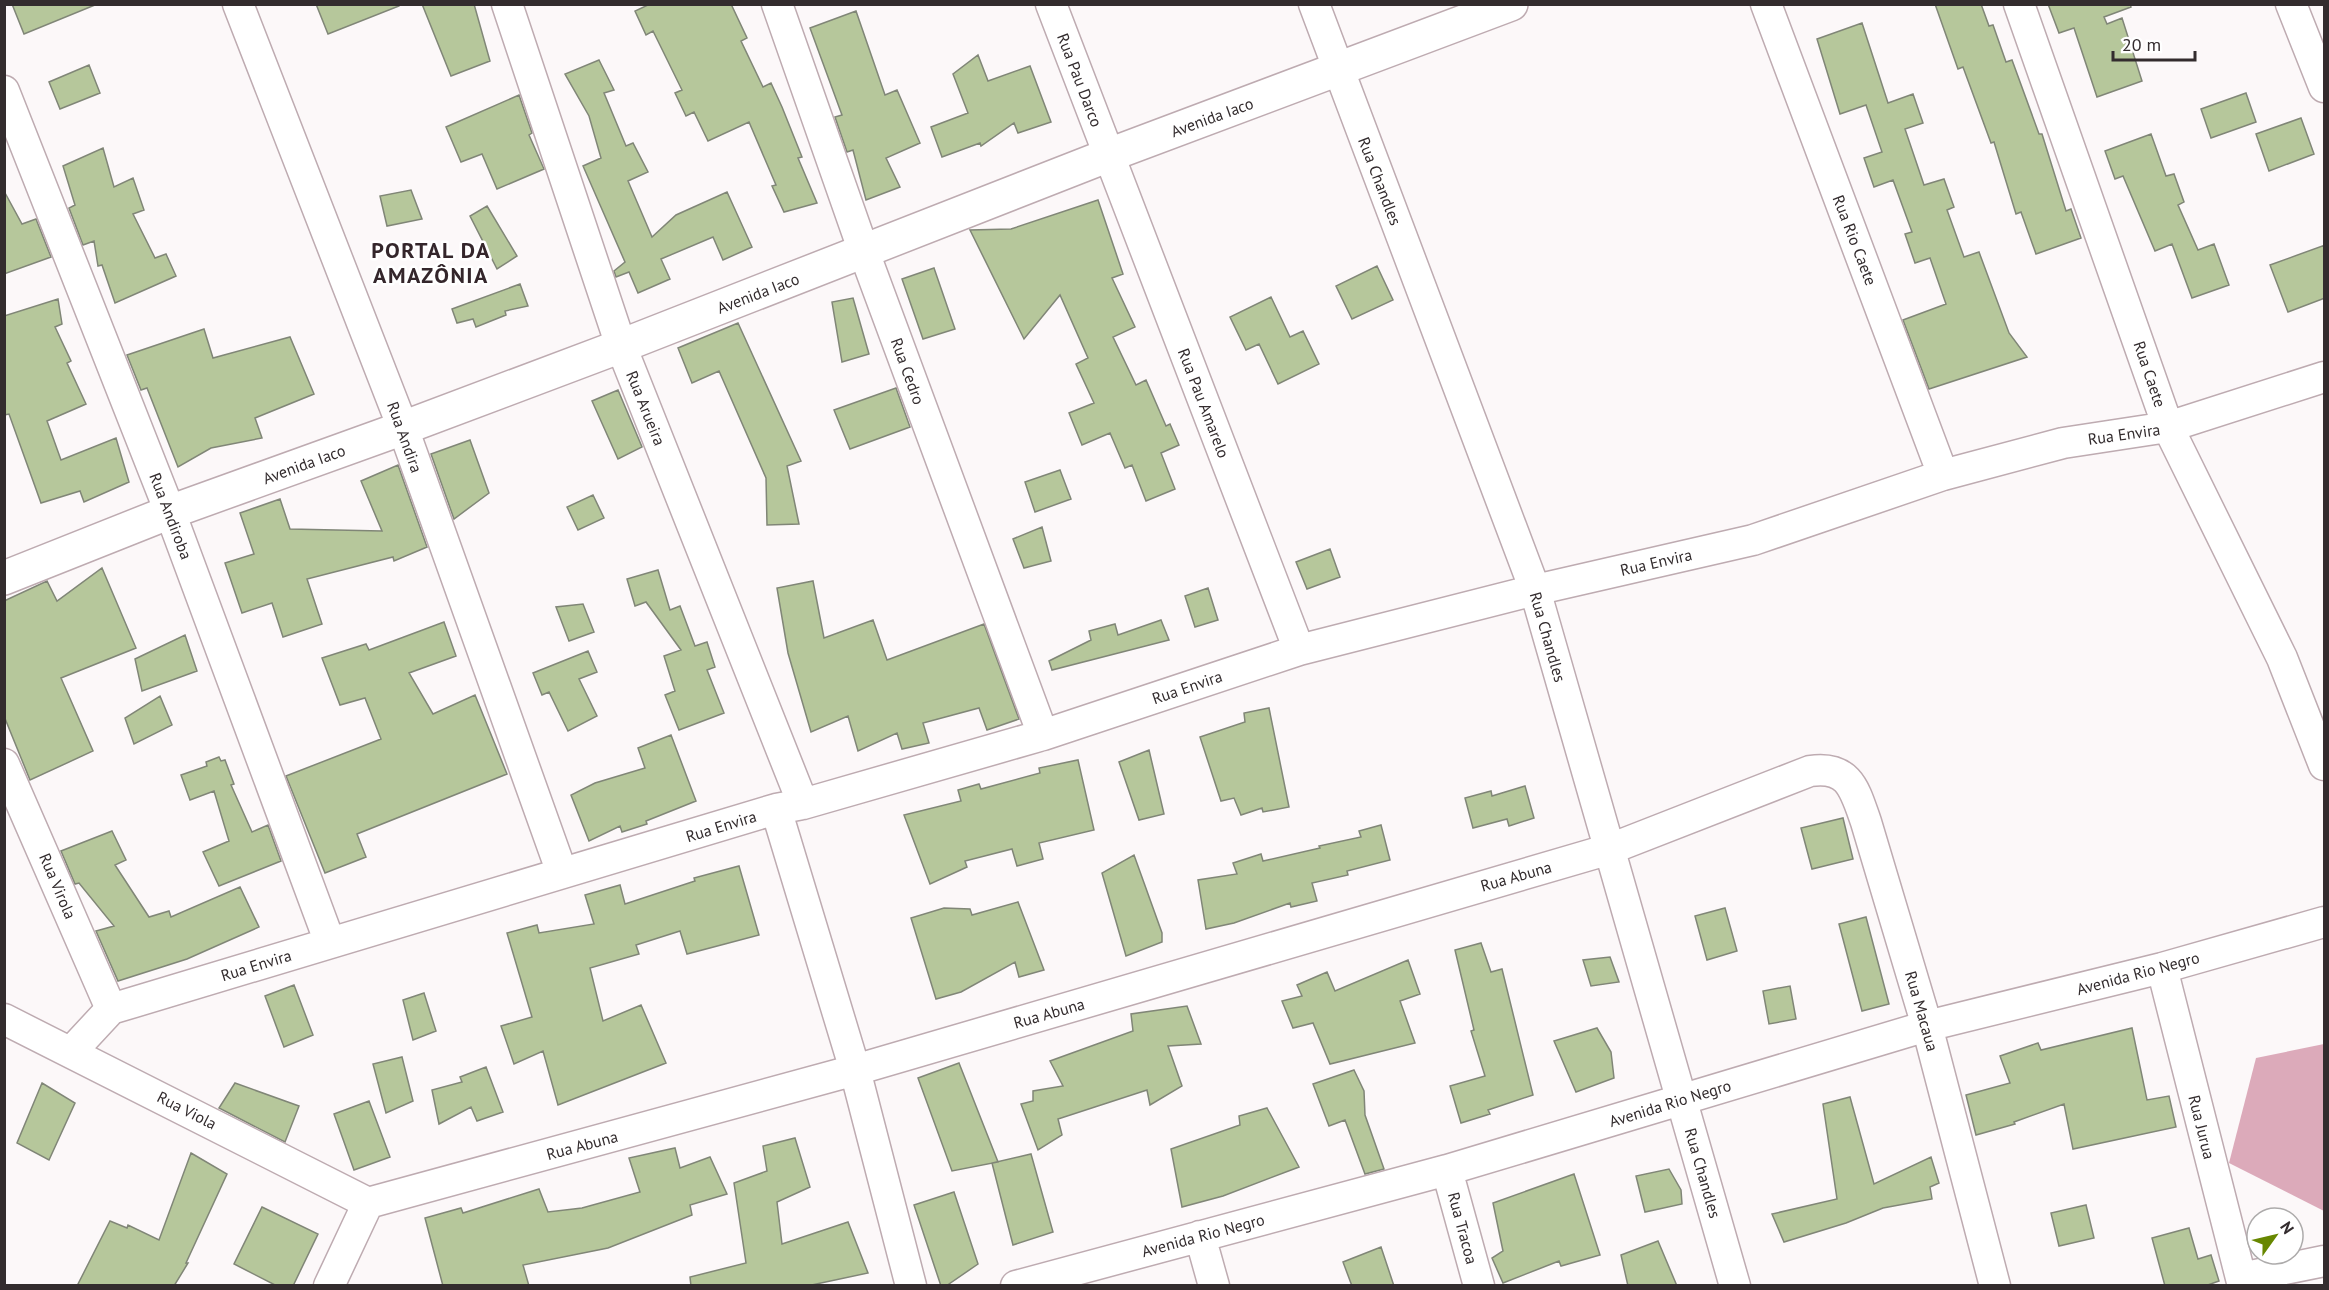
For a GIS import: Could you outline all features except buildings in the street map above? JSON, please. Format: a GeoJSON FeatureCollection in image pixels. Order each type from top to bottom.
{"type":"FeatureCollection","features":[{"type":"Feature","properties":{"kind":"street","name":"Rua Andira"},"geometry":{"type":"LineString","coordinates":[[238,4],[403,429],[562,873]]}},
{"type":"Feature","properties":{"kind":"street","name":"Rua Arueira"},"geometry":{"type":"LineString","coordinates":[[507,4],[621,346],[790,807],[911,1286]]}},
{"type":"Feature","properties":{"kind":"street","name":"Rua Cedro"},"geometry":{"type":"LineString","coordinates":[[777,4],[864,252],[1043,735]]}},
{"type":"Feature","properties":{"kind":"street","name":"Rua Pau Darco"},"geometry":{"type":"LineString","coordinates":[[1051,4],[1108,155]]}},
{"type":"Feature","properties":{"kind":"street","name":"Rua Chandles"},"geometry":{"type":"LineString","coordinates":[[1314,4],[1535,590],[1735,1286]]}},
{"type":"Feature","properties":{"kind":"street","name":"Avenida Iaco"},"geometry":{"type":"LineString","coordinates":[[4,578],[170,512],[403,429],[621,346],[1108,155],[1339,71],[1511,4]]}},
{"type":"Feature","properties":{"kind":"street","name":"Rua Rio Caete"},"geometry":{"type":"LineString","coordinates":[[1766,4],[1943,476]]}},
{"type":"Feature","properties":{"kind":"street","name":"Rua Caete"},"geometry":{"type":"LineString","coordinates":[[2019,4],[2168,428],[2282,658],[2325,765]]}},
{"type":"Feature","properties":{"kind":"street"},"geometry":{"type":"LineString","coordinates":[[2291,4],[2325,87]]}},
{"type":"Feature","properties":{"kind":"street","name":"Rua Andiroba"},"geometry":{"type":"LineString","coordinates":[[4,91],[170,512],[330,944]]}},
{"type":"Feature","properties":{"kind":"street","name":"Rua Pau Amarelo"},"geometry":{"type":"LineString","coordinates":[[1108,155],[1299,650]]}},
{"type":"Feature","properties":{"kind":"street","name":"Rua Envira"},"geometry":{"type":"LineString","coordinates":[[111,1009],[562,873],[1043,735],[1299,650],[1535,590],[1754,540],[1943,476],[2063,443],[2168,428],[2325,377]]}},
{"type":"Feature","properties":{"kind":"street","name":"Rua Virola"},"geometry":{"type":"LineString","coordinates":[[4,764],[111,1009]]}},
{"type":"Feature","properties":{"kind":"street","name":"Rua Macaua"},"geometry":{"type":"LineString","coordinates":[[1810,771],[1821,769],[1840,774],[1854,789],[1927,1026],[1995,1286]]}},
{"type":"Feature","properties":{"kind":"street","name":"Rua Abuna"},"geometry":{"type":"LineString","coordinates":[[368,1203],[855,1070],[1610,849],[1810,771]]}},
{"type":"Feature","properties":{"kind":"street","name":"Avenida Rio Negro"},"geometry":{"type":"LineString","coordinates":[[1016,1286],[1448,1170],[1927,1026],[2162,968],[2325,922]]}},
{"type":"Feature","properties":{"kind":"street","name":"Rua Jurua"},"geometry":{"type":"LineString","coordinates":[[2162,968],[2242,1282]]}},
{"type":"Feature","properties":{"kind":"street"},"geometry":{"type":"LineString","coordinates":[[72,1051],[111,1009]]}},
{"type":"Feature","properties":{"kind":"street","name":"Rua Viola"},"geometry":{"type":"LineString","coordinates":[[4,1019],[72,1051],[368,1203]]}},
{"type":"Feature","properties":{"kind":"street","name":"Rua Tracoa"},"geometry":{"type":"LineString","coordinates":[[1448,1170],[1479,1286]]}},
{"type":"Feature","properties":{"kind":"street"},"geometry":{"type":"LineString","coordinates":[[329,1286],[368,1203]]}},
{"type":"Feature","properties":{"kind":"street"},"geometry":{"type":"LineString","coordinates":[[1200,1236],[1214,1286]]}},
{"type":"Feature","properties":{"kind":"street"},"geometry":{"type":"LineString","coordinates":[[2242,1282],[2325,1261]]}},
{"type":"Feature","properties":{"kind":"shaded area"},"geometry":{"type":"Polygon","coordinates":[[[2324,1044],[2324,1211],[2229,1163],[2256,1058],[2324,1044]]]}},
{"type":"Feature","properties":{"kind":"district","name":"PORTAL DA AMAZÔNIA"},"geometry":{"type":"Point","coordinates":[431,262]}}]}
